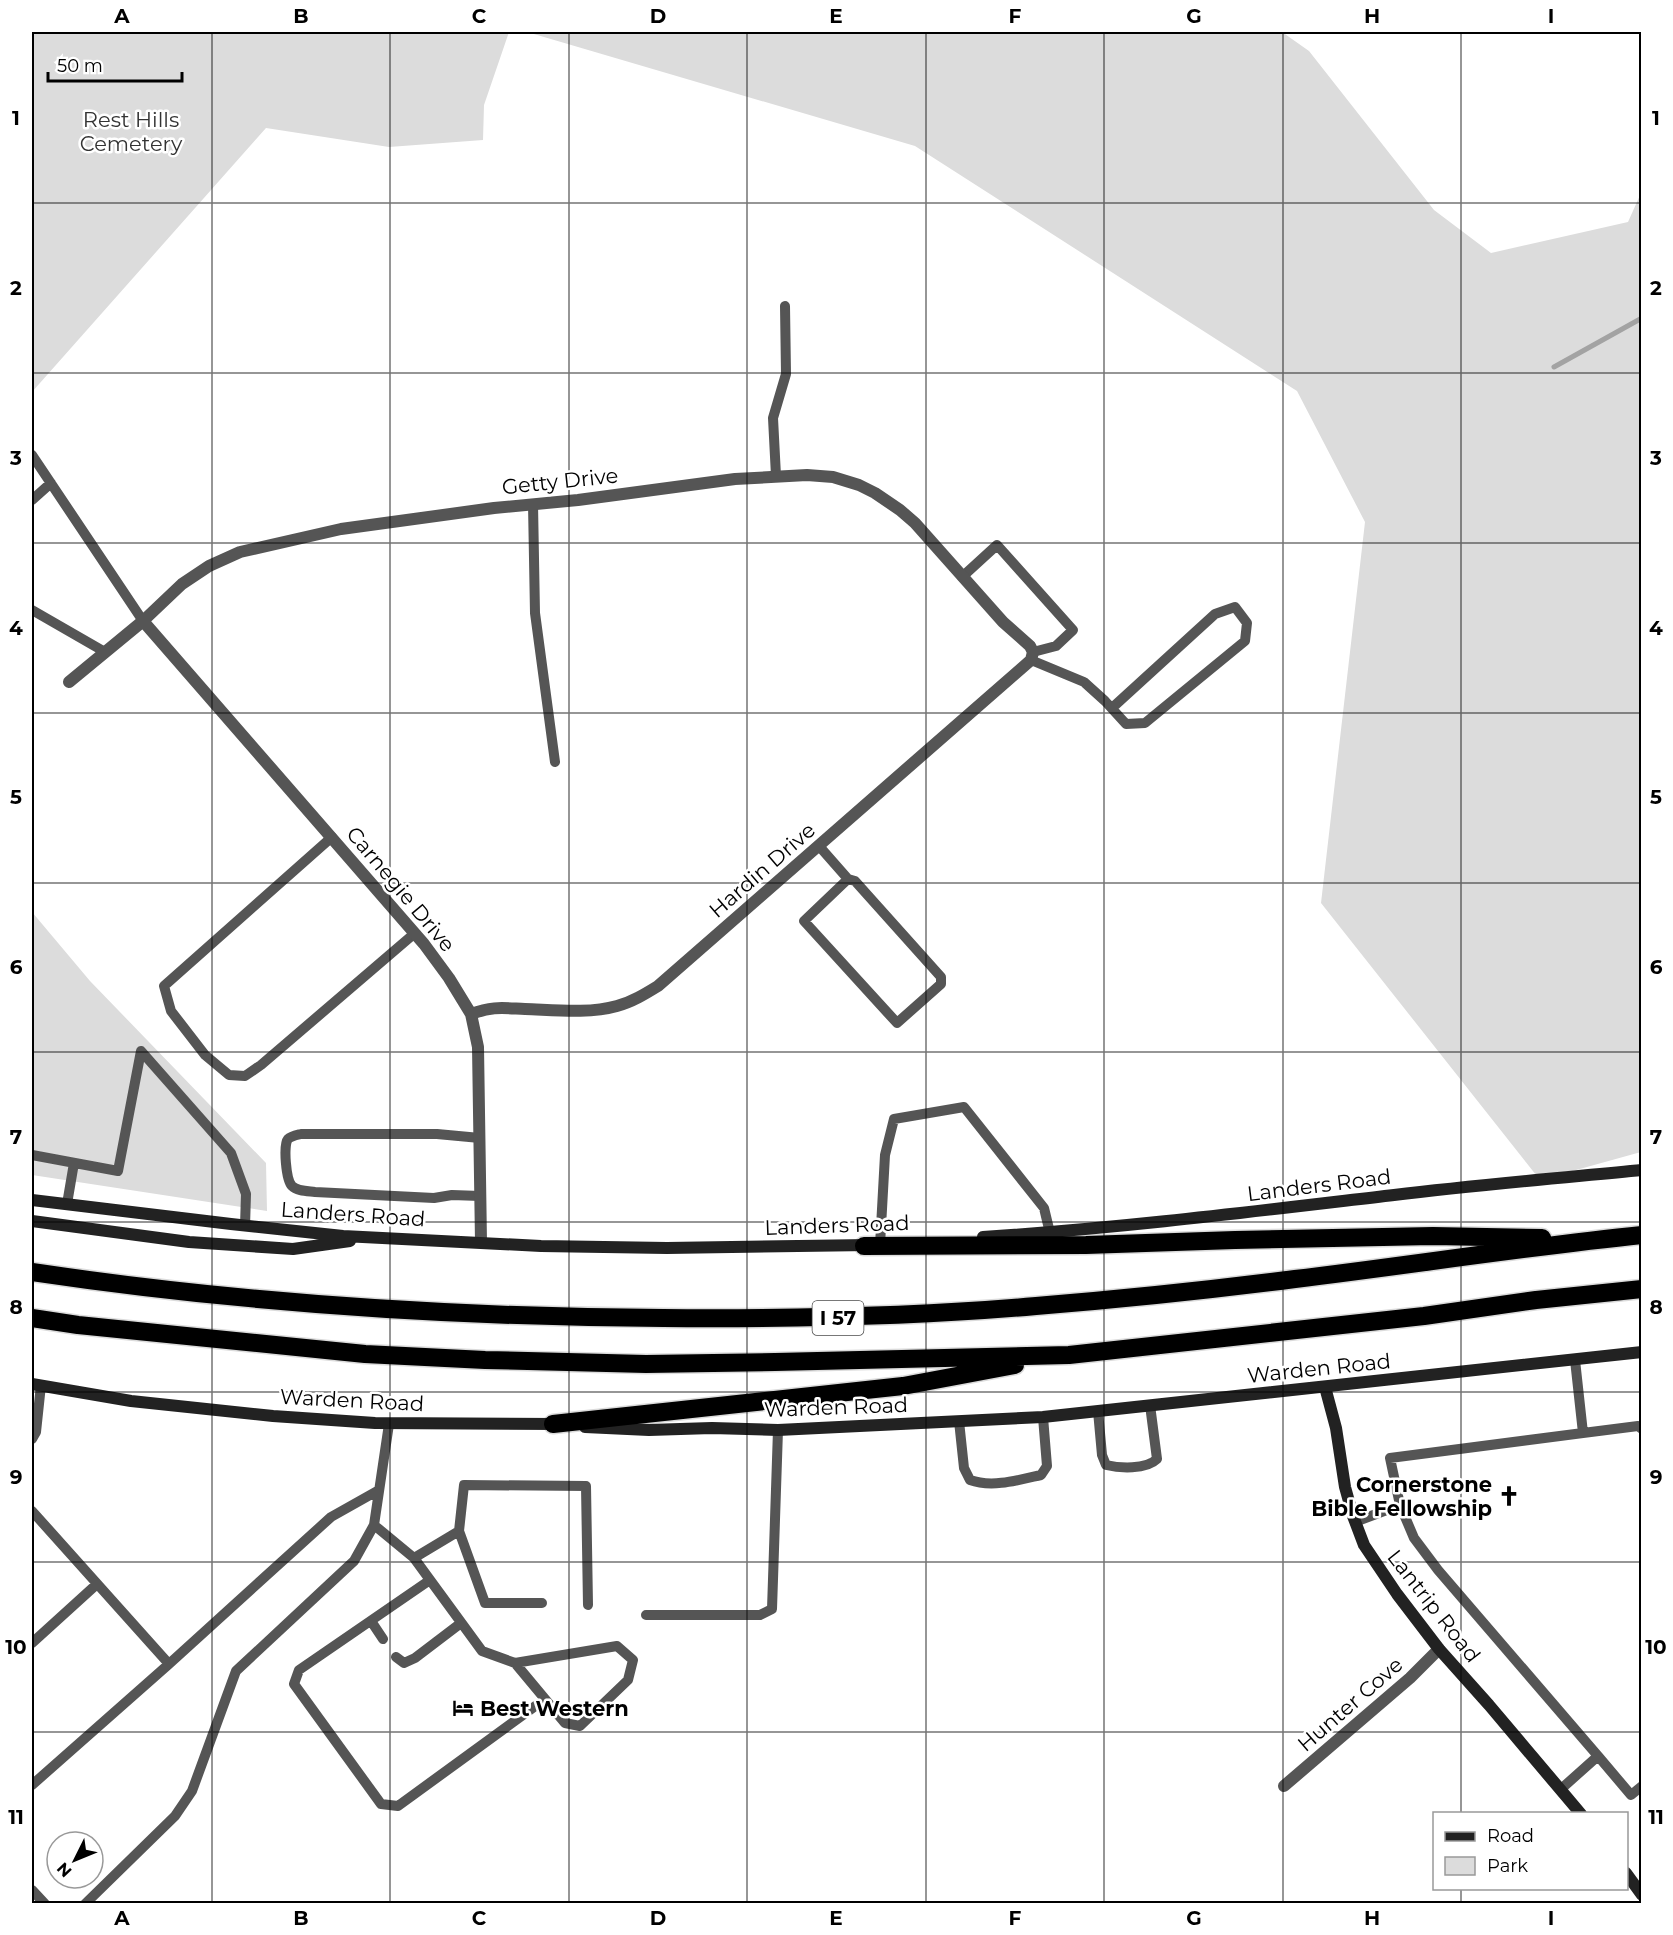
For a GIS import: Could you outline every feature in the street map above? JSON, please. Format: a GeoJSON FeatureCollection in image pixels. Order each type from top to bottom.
{"type":"FeatureCollection","features":[{"type":"Feature","properties":{"kind":"highway","name":"I 57"},"geometry":{"type":"LineString","coordinates":[[32,1272],[318,1305],[467,1314],[618,1318],[849,1317],[1035,1307],[1289,1280],[1641,1235]]}},
{"type":"Feature","properties":{"kind":"highway"},"geometry":{"type":"LineString","coordinates":[[872,1245],[1086,1245],[1433,1236],[1600,1239]]}},
{"type":"Feature","properties":{"kind":"highway","name":"I 57"},"geometry":{"type":"LineString","coordinates":[[32,1318],[78,1325],[365,1354],[646,1364],[1069,1355],[1641,1289]]}},
{"type":"Feature","properties":{"kind":"highway"},"geometry":{"type":"LineString","coordinates":[[553,1424],[903,1386],[1069,1355]]}},
{"type":"Feature","properties":{"kind":"main road","name":"Landers Road"},"geometry":{"type":"LineString","coordinates":[[32,1200],[343,1236],[542,1246],[668,1248],[872,1245],[1050,1233],[1641,1170]]}},
{"type":"Feature","properties":{"kind":"main road"},"geometry":{"type":"LineString","coordinates":[[32,1221],[189,1242],[293,1249],[378,1237]]}},
{"type":"Feature","properties":{"kind":"main road","name":"Warden Road"},"geometry":{"type":"LineString","coordinates":[[36,1384],[131,1401],[273,1416],[389,1424],[553,1424],[649,1430],[712,1428],[778,1430],[1043,1417],[1641,1352]]}},
{"type":"Feature","properties":{"kind":"main road","name":"Lantrip Road"},"geometry":{"type":"LineString","coordinates":[[1325,1387],[1336,1428],[1345,1487],[1364,1545],[1397,1594],[1439,1649],[1579,1812]]}},
{"type":"Feature","properties":{"kind":"main road"},"geometry":{"type":"LineString","coordinates":[[1628,1876],[1641,1895]]}},
{"type":"Feature","properties":{"kind":"street","name":"Getty Drive"},"geometry":{"type":"LineString","coordinates":[[69,682],[143,621],[182,584],[209,566],[240,552],[341,529],[735,479],[807,475],[833,477],[859,485],[900,510],[915,523],[1003,622],[1030,646],[1032,656]]}},
{"type":"Feature","properties":{"kind":"street","name":"Carnegie Drive"},"geometry":{"type":"LineString","coordinates":[[143,621],[415,933],[449,978],[471,1014],[478,1047],[481,1242]]}},
{"type":"Feature","properties":{"kind":"street","name":"Hardin Drive"},"geometry":{"type":"LineString","coordinates":[[471,1014],[498,1007],[603,1009],[639,998],[658,986],[1032,656]]}},
{"type":"Feature","properties":{"kind":"street","name":"Hunter Cove"},"geometry":{"type":"LineString","coordinates":[[1284,1786],[1410,1678],[1439,1649]]}},
{"type":"Feature","properties":{"kind":"lane"},"geometry":{"type":"LineString","coordinates":[[776,476],[773,418],[786,374],[785,306]]}},
{"type":"Feature","properties":{"kind":"lane"},"geometry":{"type":"LineString","coordinates":[[32,454],[143,621]]}},
{"type":"Feature","properties":{"kind":"lane"},"geometry":{"type":"LineString","coordinates":[[32,500],[51,483]]}},
{"type":"Feature","properties":{"kind":"lane"},"geometry":{"type":"LineString","coordinates":[[533,504],[535,613],[555,762]]}},
{"type":"Feature","properties":{"kind":"lane"},"geometry":{"type":"LineString","coordinates":[[962,577],[997,545],[1073,630],[1056,645],[1032,656]]}},
{"type":"Feature","properties":{"kind":"lane"},"geometry":{"type":"LineString","coordinates":[[1032,656],[1084,682],[1126,724],[1145,723],[1245,641],[1247,623],[1235,607],[1215,614],[1112,708]]}},
{"type":"Feature","properties":{"kind":"lane"},"geometry":{"type":"LineString","coordinates":[[32,610],[105,652]]}},
{"type":"Feature","properties":{"kind":"lane"},"geometry":{"type":"LineString","coordinates":[[332,837],[164,986],[171,1011],[206,1055],[229,1075],[245,1076],[261,1065],[415,933]]}},
{"type":"Feature","properties":{"kind":"lane"},"geometry":{"type":"LineString","coordinates":[[819,846],[848,879],[855,881],[941,977],[941,984],[897,1023],[804,921],[848,879]]}},
{"type":"Feature","properties":{"kind":"lane"},"geometry":{"type":"LineString","coordinates":[[32,1155],[118,1171],[141,1051],[231,1153],[246,1194],[245,1226]]}},
{"type":"Feature","properties":{"kind":"lane"},"geometry":{"type":"LineString","coordinates":[[872,1245],[885,1155],[894,1119],[964,1107],[1044,1208],[1050,1233]]}},
{"type":"Feature","properties":{"kind":"lane"},"geometry":{"type":"LineString","coordinates":[[480,1137],[437,1134],[301,1134],[289,1138],[286,1143],[287,1178],[296,1188],[315,1192],[434,1198],[452,1195],[480,1196]]}},
{"type":"Feature","properties":{"kind":"lane"},"geometry":{"type":"LineString","coordinates":[[67,1204],[74,1163]]}},
{"type":"Feature","properties":{"kind":"lane"},"geometry":{"type":"LineString","coordinates":[[1575,1360],[1583,1433]]}},
{"type":"Feature","properties":{"kind":"lane"},"geometry":{"type":"LineString","coordinates":[[32,1439],[36,1432],[36,1384]]}},
{"type":"Feature","properties":{"kind":"lane"},"geometry":{"type":"LineString","coordinates":[[1098,1411],[1103,1461],[1106,1465],[1113,1467],[1139,1466],[1153,1463],[1157,1459],[1150,1405]]}},
{"type":"Feature","properties":{"kind":"lane"},"geometry":{"type":"LineString","coordinates":[[959,1421],[964,1468],[970,1480],[988,1483],[1017,1481],[1041,1475],[1047,1466],[1043,1417]]}},
{"type":"Feature","properties":{"kind":"lane"},"geometry":{"type":"LineString","coordinates":[[85,1904],[175,1816],[192,1791],[236,1671],[354,1561],[374,1526],[389,1424]]}},
{"type":"Feature","properties":{"kind":"lane"},"geometry":{"type":"LineString","coordinates":[[1641,1429],[1638,1426],[1390,1458],[1400,1506],[1414,1538],[1438,1570],[1630,1795],[1641,1786]]}},
{"type":"Feature","properties":{"kind":"lane"},"geometry":{"type":"LineString","coordinates":[[646,1615],[760,1615],[772,1609],[778,1430]]}},
{"type":"Feature","properties":{"kind":"lane"},"geometry":{"type":"LineString","coordinates":[[542,1603],[485,1603],[459,1531],[464,1485],[586,1486],[588,1605]]}},
{"type":"Feature","properties":{"kind":"lane"},"geometry":{"type":"LineString","coordinates":[[32,1785],[331,1517],[379,1490]]}},
{"type":"Feature","properties":{"kind":"lane"},"geometry":{"type":"LineString","coordinates":[[1355,1522],[1400,1506]]}},
{"type":"Feature","properties":{"kind":"lane"},"geometry":{"type":"LineString","coordinates":[[32,1512],[169,1664]]}},
{"type":"Feature","properties":{"kind":"lane"},"geometry":{"type":"LineString","coordinates":[[374,1526],[414,1558],[482,1651],[515,1663],[617,1646],[633,1660],[627,1680],[580,1726],[566,1723],[515,1663]]}},
{"type":"Feature","properties":{"kind":"lane"},"geometry":{"type":"LineString","coordinates":[[414,1558],[459,1531]]}},
{"type":"Feature","properties":{"kind":"lane"},"geometry":{"type":"LineString","coordinates":[[430,1580],[298,1670],[294,1684],[381,1804],[398,1806],[545,1699]]}},
{"type":"Feature","properties":{"kind":"lane"},"geometry":{"type":"LineString","coordinates":[[32,1643],[97,1584]]}},
{"type":"Feature","properties":{"kind":"lane"},"geometry":{"type":"LineString","coordinates":[[371,1621],[383,1639]]}},
{"type":"Feature","properties":{"kind":"lane"},"geometry":{"type":"LineString","coordinates":[[396,1657],[404,1663],[415,1658],[461,1623]]}},
{"type":"Feature","properties":{"kind":"lane"},"geometry":{"type":"LineString","coordinates":[[1561,1789],[1598,1756]]}},
{"type":"Feature","properties":{"kind":"lane"},"geometry":{"type":"LineString","coordinates":[[32,1890],[45,1904]]}},
{"type":"Feature","properties":{"kind":"green space","name":"Rest Hills Cemetery"},"geometry":{"type":"Polygon","coordinates":[[[32,32],[509,32],[484,105],[483,140],[389,147],[266,128],[32,392],[32,32]]]}},
{"type":"Feature","properties":{"kind":"green space"},"geometry":{"type":"Polygon","coordinates":[[[527,32],[1282,32],[1309,51],[1434,210],[1491,253],[1628,222],[1641,193],[1641,1152],[1540,1180],[1321,903],[1365,522],[1297,391],[915,146],[527,32]]]}},
{"type":"Feature","properties":{"kind":"green space"},"geometry":{"type":"Polygon","coordinates":[[[32,912],[90,981],[266,1163],[267,1211],[32,1175],[32,912]]]}},
{"type":"Feature","properties":{"kind":"waterway"},"geometry":{"type":"LineString","coordinates":[[1554,367],[1642,318]]}},
{"type":"Feature","properties":{"kind":"place","name":"Cornerstone Bible Fellowship"},"geometry":{"type":"Point","coordinates":[1509,1496]}},
{"type":"Feature","properties":{"kind":"place","name":"Best Western"},"geometry":{"type":"Point","coordinates":[463,1708]}}]}
